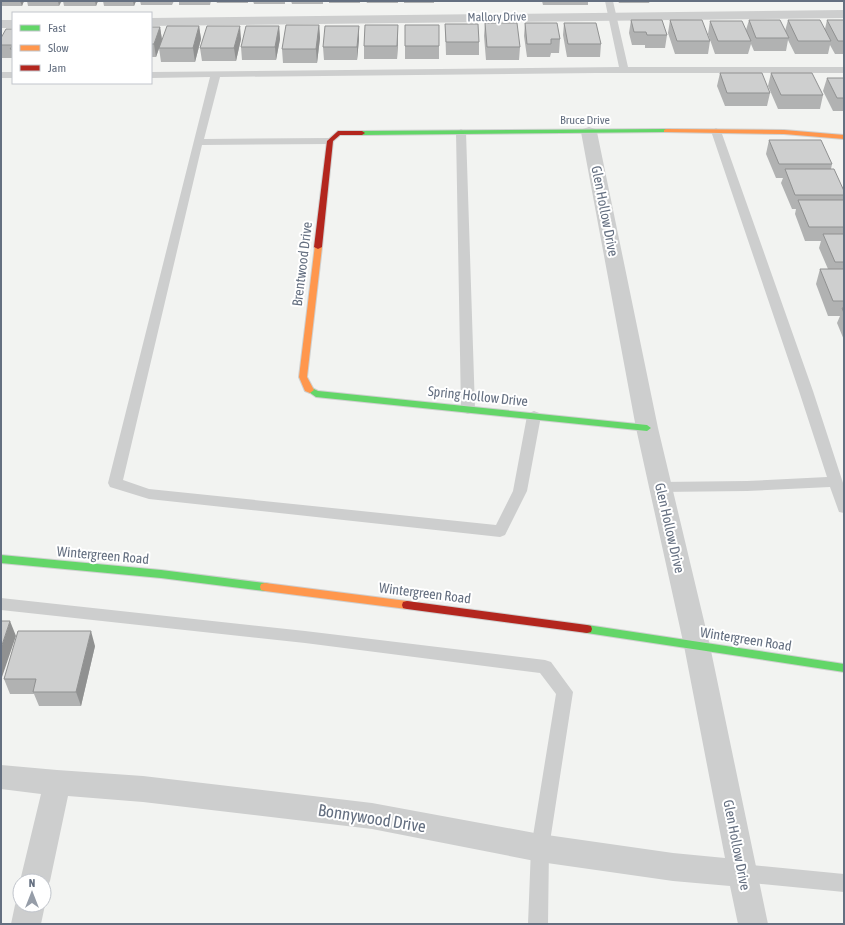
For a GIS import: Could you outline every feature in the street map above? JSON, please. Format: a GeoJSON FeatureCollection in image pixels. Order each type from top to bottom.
{"type":"FeatureCollection","features":[{"type":"Feature","properties":{"kind":"street"},"geometry":{"type":"LineString","coordinates":[[506,1],[508,17]]}},
{"type":"Feature","properties":{"kind":"street","name":"Mallory Drive"},"geometry":{"type":"LineString","coordinates":[[152,22],[844,14]]}},
{"type":"Feature","properties":{"kind":"street"},"geometry":{"type":"LineString","coordinates":[[1,24],[12,24]]}},
{"type":"Feature","properties":{"kind":"street","name":"Bruce Drive"},"geometry":{"type":"LineString","coordinates":[[330,141],[338,133],[461,132],[716,131],[784,132],[844,137]]}},
{"type":"Feature","properties":{"kind":"street","name":"Glen Hollow Drive"},"geometry":{"type":"LineString","coordinates":[[589,132],[647,428],[697,646],[753,924]]}},
{"type":"Feature","properties":{"kind":"street","name":"Brentwood Drive"},"geometry":{"type":"LineString","coordinates":[[308,389],[303,377],[330,141]]}},
{"type":"Feature","properties":{"kind":"street","name":"Spring Hollow Drive"},"geometry":{"type":"LineString","coordinates":[[308,389],[316,394],[647,428]]}},
{"type":"Feature","properties":{"kind":"street","name":"Wintergreen Road"},"geometry":{"type":"LineString","coordinates":[[1,559],[161,574],[536,621],[844,668]]}},
{"type":"Feature","properties":{"kind":"street","name":"Bonnywood Drive"},"geometry":{"type":"LineString","coordinates":[[1,777],[57,783],[143,789],[372,816],[540,848],[673,866],[742,873]]}},
{"type":"Feature","properties":{"kind":"street"},"geometry":{"type":"LineString","coordinates":[[37,873],[57,783]]}},
{"type":"Feature","properties":{"kind":"street"},"geometry":{"type":"LineString","coordinates":[[26,924],[28,913]]}},
{"type":"Feature","properties":{"kind":"lane"},"geometry":{"type":"LineString","coordinates":[[610,1],[624,70]]}},
{"type":"Feature","properties":{"kind":"lane"},"geometry":{"type":"LineString","coordinates":[[152,74],[624,70],[844,70]]}},
{"type":"Feature","properties":{"kind":"lane"},"geometry":{"type":"LineString","coordinates":[[216,74],[114,483],[149,494],[500,531],[520,491],[534,416]]}},
{"type":"Feature","properties":{"kind":"lane"},"geometry":{"type":"LineString","coordinates":[[1,76],[12,75]]}},
{"type":"Feature","properties":{"kind":"lane"},"geometry":{"type":"LineString","coordinates":[[716,131],[806,391],[834,482],[844,508]]}},
{"type":"Feature","properties":{"kind":"lane"},"geometry":{"type":"LineString","coordinates":[[461,132],[468,409]]}},
{"type":"Feature","properties":{"kind":"lane"},"geometry":{"type":"LineString","coordinates":[[198,142],[330,141]]}},
{"type":"Feature","properties":{"kind":"lane"},"geometry":{"type":"LineString","coordinates":[[660,486],[747,486],[834,482]]}},
{"type":"Feature","properties":{"kind":"lane"},"geometry":{"type":"LineString","coordinates":[[1,604],[305,637],[545,667],[566,692],[540,848],[538,924]]}},
{"type":"Feature","properties":{"kind":"lane"},"geometry":{"type":"LineString","coordinates":[[742,873],[844,883]]}},
{"type":"Feature","properties":{"kind":"building"},"geometry":{"type":"Polygon","coordinates":[[[631,20],[662,20],[667,35],[647,35],[646,32],[634,32],[631,20]]]}},
{"type":"Feature","properties":{"kind":"building"},"geometry":{"type":"Polygon","coordinates":[[[670,20],[702,20],[710,41],[677,41],[670,20]]]}},
{"type":"Feature","properties":{"kind":"building"},"geometry":{"type":"Polygon","coordinates":[[[749,20],[780,20],[789,38],[756,38],[749,20]]]}},
{"type":"Feature","properties":{"kind":"building"},"geometry":{"type":"Polygon","coordinates":[[[788,20],[820,20],[831,41],[798,41],[788,20]]]}},
{"type":"Feature","properties":{"kind":"building"},"geometry":{"type":"Polygon","coordinates":[[[827,20],[844,20],[844,41],[838,41],[827,20]]]}},
{"type":"Feature","properties":{"kind":"building"},"geometry":{"type":"Polygon","coordinates":[[[710,21],[742,21],[751,41],[718,41],[710,21]]]}},
{"type":"Feature","properties":{"kind":"building"},"geometry":{"type":"Polygon","coordinates":[[[485,23],[517,23],[520,47],[487,47],[485,23]]]}},
{"type":"Feature","properties":{"kind":"building"},"geometry":{"type":"Polygon","coordinates":[[[525,23],[557,23],[560,39],[551,39],[551,44],[527,44],[525,23]]]}},
{"type":"Feature","properties":{"kind":"building"},"geometry":{"type":"Polygon","coordinates":[[[564,23],[596,23],[601,44],[568,44],[564,23]]]}},
{"type":"Feature","properties":{"kind":"building"},"geometry":{"type":"Polygon","coordinates":[[[445,24],[478,24],[479,42],[446,42],[445,24]]]}},
{"type":"Feature","properties":{"kind":"building"},"geometry":{"type":"Polygon","coordinates":[[[286,25],[319,25],[316,49],[282,49],[286,25]]]}},
{"type":"Feature","properties":{"kind":"building"},"geometry":{"type":"Polygon","coordinates":[[[365,25],[398,25],[397,46],[364,46],[365,25]]]}},
{"type":"Feature","properties":{"kind":"building"},"geometry":{"type":"Polygon","coordinates":[[[405,25],[439,25],[439,46],[405,46],[405,25]]]}},
{"type":"Feature","properties":{"kind":"building"},"geometry":{"type":"Polygon","coordinates":[[[167,26],[199,26],[193,48],[159,48],[167,26]]]}},
{"type":"Feature","properties":{"kind":"building"},"geometry":{"type":"Polygon","coordinates":[[[207,26],[240,26],[234,48],[200,48],[207,26]]]}},
{"type":"Feature","properties":{"kind":"building"},"geometry":{"type":"Polygon","coordinates":[[[246,26],[279,26],[275,47],[241,47],[246,26]]]}},
{"type":"Feature","properties":{"kind":"building"},"geometry":{"type":"Polygon","coordinates":[[[325,26],[359,26],[357,47],[323,47],[325,26]]]}},
{"type":"Feature","properties":{"kind":"building"},"geometry":{"type":"Polygon","coordinates":[[[152,27],[160,27],[154,44],[152,44],[152,27]]]}},
{"type":"Feature","properties":{"kind":"building"},"geometry":{"type":"Polygon","coordinates":[[[6,29],[12,29],[12,45],[1,45],[1,38],[6,29]]]}},
{"type":"Feature","properties":{"kind":"building"},"geometry":{"type":"Polygon","coordinates":[[[720,73],[762,73],[770,93],[727,93],[720,73]]]}},
{"type":"Feature","properties":{"kind":"building"},"geometry":{"type":"Polygon","coordinates":[[[771,73],[812,73],[823,95],[781,95],[771,73]]]}},
{"type":"Feature","properties":{"kind":"building"},"geometry":{"type":"Polygon","coordinates":[[[827,78],[844,78],[844,98],[837,98],[827,78]]]}},
{"type":"Feature","properties":{"kind":"building"},"geometry":{"type":"Polygon","coordinates":[[[769,140],[821,140],[832,164],[779,164],[769,140]]]}},
{"type":"Feature","properties":{"kind":"building"},"geometry":{"type":"Polygon","coordinates":[[[785,169],[834,169],[844,191],[844,195],[795,195],[785,169]]]}},
{"type":"Feature","properties":{"kind":"building"},"geometry":{"type":"Polygon","coordinates":[[[798,200],[844,200],[844,227],[809,227],[798,200]]]}},
{"type":"Feature","properties":{"kind":"building"},"geometry":{"type":"Polygon","coordinates":[[[823,234],[844,234],[844,262],[835,262],[823,234]]]}},
{"type":"Feature","properties":{"kind":"building"},"geometry":{"type":"Polygon","coordinates":[[[820,269],[844,269],[844,301],[833,301],[820,269]]]}},
{"type":"Feature","properties":{"kind":"building"},"geometry":{"type":"Polygon","coordinates":[[[1,621],[10,621],[1,648],[1,621]]]}},
{"type":"Feature","properties":{"kind":"building"},"geometry":{"type":"Polygon","coordinates":[[[18,631],[91,631],[76,692],[33,692],[36,679],[4,679],[18,631]]]}},
{"type":"Feature","properties":{"kind":"traffic: fast"},"geometry":{"type":"LineString","coordinates":[[362,133],[666,131]]}},
{"type":"Feature","properties":{"kind":"traffic: fast"},"geometry":{"type":"LineString","coordinates":[[310,390],[316,394],[647,428]]}},
{"type":"Feature","properties":{"kind":"traffic: fast"},"geometry":{"type":"LineString","coordinates":[[1,559],[161,574],[265,587]]}},
{"type":"Feature","properties":{"kind":"traffic: fast"},"geometry":{"type":"LineString","coordinates":[[587,629],[844,668]]}},
{"type":"Feature","properties":{"kind":"traffic: slow"},"geometry":{"type":"LineString","coordinates":[[666,131],[784,132],[844,137]]}},
{"type":"Feature","properties":{"kind":"traffic: slow"},"geometry":{"type":"LineString","coordinates":[[310,390],[308,389],[303,377],[318,247]]}},
{"type":"Feature","properties":{"kind":"traffic: slow"},"geometry":{"type":"LineString","coordinates":[[265,587],[407,605]]}},
{"type":"Feature","properties":{"kind":"traffic: jam"},"geometry":{"type":"LineString","coordinates":[[318,247],[330,141],[338,133],[362,133]]}},
{"type":"Feature","properties":{"kind":"traffic: jam"},"geometry":{"type":"LineString","coordinates":[[407,605],[587,629]]}}]}
